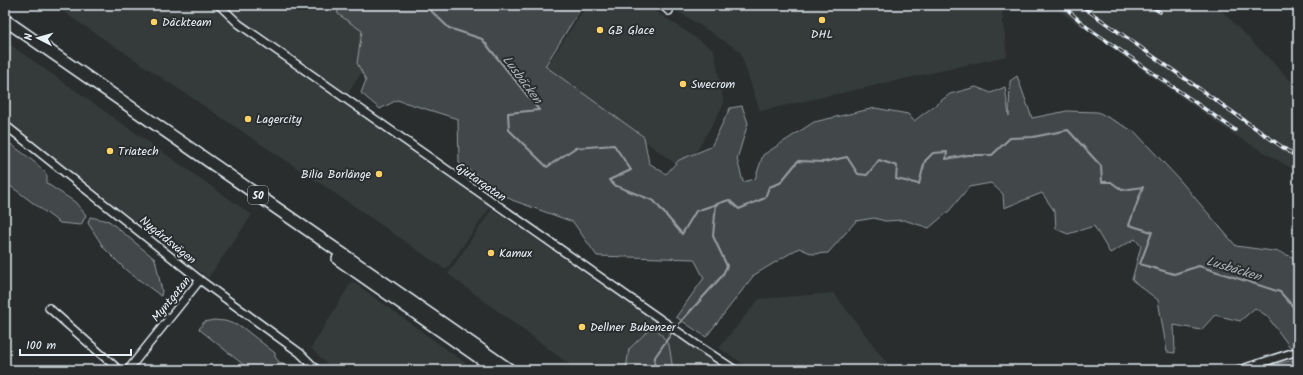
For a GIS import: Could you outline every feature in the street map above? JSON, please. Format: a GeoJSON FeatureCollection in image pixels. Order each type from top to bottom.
{"type":"FeatureCollection","features":[{"type":"Feature","properties":{"kind":"highway","name":"50"},"geometry":{"type":"LineString","coordinates":[[5,20],[510,370]]}},
{"type":"Feature","properties":{"kind":"highway","name":"50"},"geometry":{"type":"LineString","coordinates":[[5,29],[497,370]]}},
{"type":"Feature","properties":{"kind":"street","name":"Gjutargatan"},"geometry":{"type":"LineString","coordinates":[[219,5],[251,33],[681,334],[735,370]]}},
{"type":"Feature","properties":{"kind":"street"},"geometry":{"type":"LineString","coordinates":[[662,5],[668,11]]}},
{"type":"Feature","properties":{"kind":"street","name":"Nygårdsvägen"},"geometry":{"type":"LineString","coordinates":[[5,125],[200,280],[300,353],[317,370]]}},
{"type":"Feature","properties":{"kind":"street","name":"Myntgatan"},"geometry":{"type":"LineString","coordinates":[[128,370],[200,280]]}},
{"type":"Feature","properties":{"kind":"street"},"geometry":{"type":"LineString","coordinates":[[49,308],[119,370]]}},
{"type":"Feature","properties":{"kind":"street"},"geometry":{"type":"LineString","coordinates":[[1239,370],[1298,351]]}},
{"type":"Feature","properties":{"kind":"shaded area"},"geometry":{"type":"Polygon","coordinates":[[[53,5],[341,5],[383,39],[345,98],[491,206],[446,270],[351,204],[53,5]]]}},
{"type":"Feature","properties":{"kind":"shaded area"},"geometry":{"type":"Polygon","coordinates":[[[337,5],[583,5],[545,66],[644,137],[649,163],[666,174],[679,160],[711,147],[730,108],[742,106],[748,123],[737,159],[743,182],[755,179],[763,155],[814,122],[875,108],[908,114],[914,121],[950,94],[976,87],[991,93],[1005,87],[1009,116],[1010,81],[1017,76],[1032,118],[1067,111],[1098,112],[1135,132],[1178,178],[1236,246],[1280,252],[1297,259],[1298,258],[1298,344],[1290,347],[1267,316],[1255,308],[1240,321],[1215,315],[1201,330],[1174,325],[1175,353],[1167,352],[1158,300],[1132,280],[1141,246],[1135,239],[1110,253],[1094,226],[1068,234],[1056,229],[1055,212],[1042,193],[1004,208],[1003,194],[991,183],[969,187],[949,211],[929,228],[904,220],[885,221],[874,218],[856,221],[828,253],[813,254],[799,248],[754,275],[706,337],[676,317],[704,278],[694,259],[597,256],[573,222],[512,200],[459,163],[458,119],[397,100],[380,109],[361,93],[366,80],[357,63],[362,31],[338,14],[337,5]]]}},
{"type":"Feature","properties":{"kind":"shaded area"},"geometry":{"type":"Polygon","coordinates":[[[587,5],[646,5],[714,50],[724,104],[685,171],[546,67],[587,5]]]}},
{"type":"Feature","properties":{"kind":"shaded area"},"geometry":{"type":"Polygon","coordinates":[[[668,5],[1001,5],[1007,56],[760,111],[740,51],[668,5]]]}},
{"type":"Feature","properties":{"kind":"shaded area"},"geometry":{"type":"Polygon","coordinates":[[[1051,5],[1216,5],[1298,88],[1298,172],[1233,134],[1051,5]]]}},
{"type":"Feature","properties":{"kind":"shaded area"},"geometry":{"type":"Polygon","coordinates":[[[5,41],[252,215],[208,278],[5,119],[5,41]]]}},
{"type":"Feature","properties":{"kind":"shaded area"},"geometry":{"type":"Polygon","coordinates":[[[5,140],[41,168],[47,176],[46,183],[75,202],[86,215],[81,225],[60,223],[5,182],[5,140]]]}},
{"type":"Feature","properties":{"kind":"shaded area"},"geometry":{"type":"Polygon","coordinates":[[[492,209],[727,370],[577,370],[448,274],[492,209]]]}},
{"type":"Feature","properties":{"kind":"shaded area"},"geometry":{"type":"Polygon","coordinates":[[[90,217],[109,221],[155,259],[162,291],[161,296],[127,271],[104,248],[88,223],[90,217]]]}},
{"type":"Feature","properties":{"kind":"shaded area"},"geometry":{"type":"Polygon","coordinates":[[[352,281],[475,370],[333,370],[311,348],[352,281]]]}},
{"type":"Feature","properties":{"kind":"shaded area"},"geometry":{"type":"Polygon","coordinates":[[[834,293],[892,370],[753,370],[719,348],[759,299],[834,293]]]}},
{"type":"Feature","properties":{"kind":"shaded area"},"geometry":{"type":"Polygon","coordinates":[[[214,320],[225,321],[242,327],[275,353],[275,357],[279,362],[294,370],[250,370],[199,329],[204,322],[214,320]]]}},
{"type":"Feature","properties":{"kind":"shaded area"},"geometry":{"type":"Polygon","coordinates":[[[654,325],[669,345],[673,370],[626,370],[629,349],[654,325]]]}},
{"type":"Feature","properties":{"kind":"shaded area"},"geometry":{"type":"Polygon","coordinates":[[[1298,359],[1298,370],[1251,370],[1298,359]]]}},
{"type":"Feature","properties":{"kind":"waterway","name":"Lusbäcken"},"geometry":{"type":"LineString","coordinates":[[425,5],[449,28],[482,39],[539,110],[508,113],[509,130],[547,167],[575,148],[614,145],[631,170],[609,180],[614,185],[654,201],[682,234],[696,211],[729,200],[739,209],[765,198],[769,187],[780,183],[798,161],[824,162],[847,157],[858,174],[867,175],[879,160],[897,166],[896,179],[919,184],[925,161],[933,153],[947,152],[946,159],[968,155],[992,155],[1010,138],[1033,137],[1068,130],[1101,166],[1102,182],[1111,182],[1122,190],[1143,187],[1129,225],[1152,232],[1140,264],[1174,274],[1199,266],[1280,292],[1298,312]]}},
{"type":"Feature","properties":{"kind":"waterway"},"geometry":{"type":"LineString","coordinates":[[676,327],[722,276],[727,266],[713,236],[716,204]]}},
{"type":"Feature","properties":{"kind":"waterway"},"geometry":{"type":"LineString","coordinates":[[654,370],[655,357],[673,331]]}},
{"type":"Feature","properties":{"kind":"railway"},"geometry":{"type":"LineString","coordinates":[[1062,5],[1088,28],[1235,130]]}},
{"type":"Feature","properties":{"kind":"railway"},"geometry":{"type":"LineString","coordinates":[[1080,5],[1298,158]]}},
{"type":"Feature","properties":{"kind":"railway"},"geometry":{"type":"LineString","coordinates":[[1149,5],[1160,12]]}},
{"type":"Feature","properties":{"kind":"place","name":"DHL"},"geometry":{"type":"Point","coordinates":[822,20]}},
{"type":"Feature","properties":{"kind":"place","name":"Däckteam"},"geometry":{"type":"Point","coordinates":[154,22]}},
{"type":"Feature","properties":{"kind":"place","name":"GB Glace"},"geometry":{"type":"Point","coordinates":[600,30]}},
{"type":"Feature","properties":{"kind":"place","name":"Swecrom"},"geometry":{"type":"Point","coordinates":[683,84]}},
{"type":"Feature","properties":{"kind":"place","name":"Lagercity"},"geometry":{"type":"Point","coordinates":[248,119]}},
{"type":"Feature","properties":{"kind":"place","name":"Triatech"},"geometry":{"type":"Point","coordinates":[110,151]}},
{"type":"Feature","properties":{"kind":"place","name":"Bilia Borlänge"},"geometry":{"type":"Point","coordinates":[379,174]}},
{"type":"Feature","properties":{"kind":"place","name":"Kamux"},"geometry":{"type":"Point","coordinates":[491,253]}},
{"type":"Feature","properties":{"kind":"place","name":"Dellner Bubenzer"},"geometry":{"type":"Point","coordinates":[582,327]}}]}
